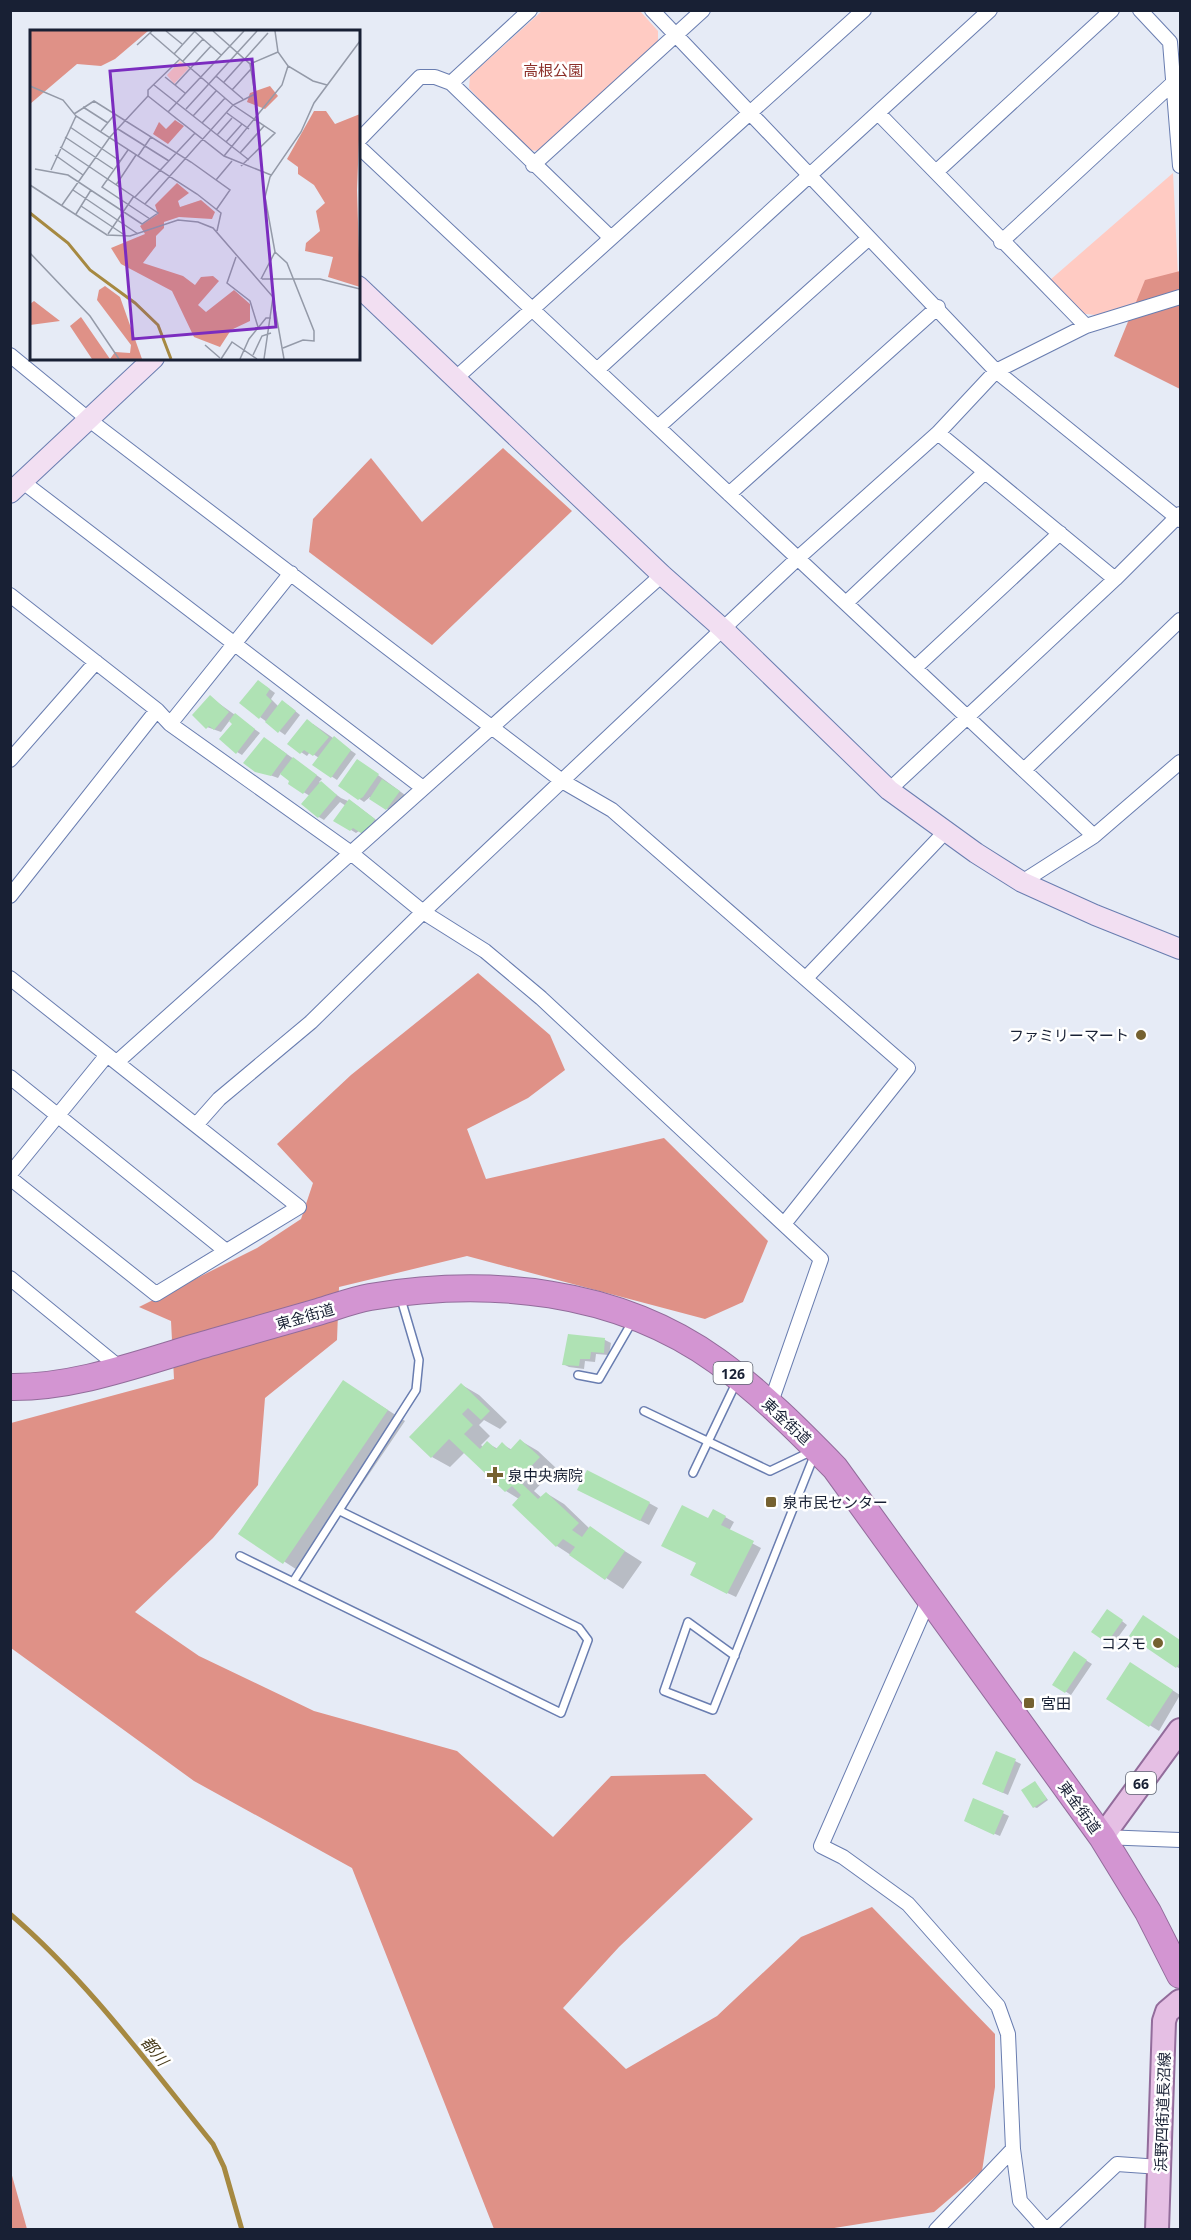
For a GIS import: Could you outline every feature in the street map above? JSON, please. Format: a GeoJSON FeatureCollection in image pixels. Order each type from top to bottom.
{"type":"FeatureCollection","features":[{"type":"Feature","properties":{"kind":"highway","name":"東金街道"},"geometry":{"type":"LineString","coordinates":[[13,1385],[88,1378],[368,1298],[400,1293],[457,1287],[510,1289],[573,1298],[635,1317],[716,1360],[770,1405],[835,1468],[1102,1837],[1148,1912],[1180,1975]]}},
{"type":"Feature","properties":{"kind":"main road","name":"66"},"geometry":{"type":"LineString","coordinates":[[1102,1837],[1180,1730]]}},
{"type":"Feature","properties":{"kind":"main road","name":"浜野四街道長沼線"},"geometry":{"type":"LineString","coordinates":[[1157,2229],[1164,2021],[1167,2012],[1180,2001]]}},
{"type":"Feature","properties":{"kind":"street"},"geometry":{"type":"LineString","coordinates":[[451,83],[530,10]]}},
{"type":"Feature","properties":{"kind":"street"},"geometry":{"type":"LineString","coordinates":[[652,10],[749,114],[938,307],[996,371],[1180,517],[889,790]]}},
{"type":"Feature","properties":{"kind":"street"},"geometry":{"type":"LineString","coordinates":[[533,165],[703,10]]}},
{"type":"Feature","properties":{"kind":"street"},"geometry":{"type":"LineString","coordinates":[[456,378],[864,10]]}},
{"type":"Feature","properties":{"kind":"street"},"geometry":{"type":"LineString","coordinates":[[597,370],[990,10]]}},
{"type":"Feature","properties":{"kind":"street"},"geometry":{"type":"LineString","coordinates":[[936,172],[1112,10]]}},
{"type":"Feature","properties":{"kind":"street"},"geometry":{"type":"LineString","coordinates":[[1140,10],[1175,40],[1174,82],[1180,166]]}},
{"type":"Feature","properties":{"kind":"street"},"geometry":{"type":"LineString","coordinates":[[360,139],[420,77],[435,77],[451,83],[533,165],[611,238]]}},
{"type":"Feature","properties":{"kind":"street"},"geometry":{"type":"LineString","coordinates":[[1001,242],[1174,82]]}},
{"type":"Feature","properties":{"kind":"street"},"geometry":{"type":"LineString","coordinates":[[878,113],[1001,242],[1086,326]]}},
{"type":"Feature","properties":{"kind":"street"},"geometry":{"type":"LineString","coordinates":[[360,148],[1094,836]]}},
{"type":"Feature","properties":{"kind":"street"},"geometry":{"type":"LineString","coordinates":[[658,427],[869,238]]}},
{"type":"Feature","properties":{"kind":"street"},"geometry":{"type":"LineString","coordinates":[[360,288],[662,575],[723,629],[889,790],[1022,882],[1095,915],[1180,949]]}},
{"type":"Feature","properties":{"kind":"street"},"geometry":{"type":"LineString","coordinates":[[196,1125],[219,1099],[311,1022],[423,912],[798,558],[938,433],[996,371],[1086,326],[1180,297]]}},
{"type":"Feature","properties":{"kind":"street"},"geometry":{"type":"LineString","coordinates":[[729,494],[938,307]]}},
{"type":"Feature","properties":{"kind":"street"},"geometry":{"type":"LineString","coordinates":[[12,358],[88,419],[493,726],[562,781],[612,810],[909,1068],[784,1224]]}},
{"type":"Feature","properties":{"kind":"street"},"geometry":{"type":"LineString","coordinates":[[152,360],[17,487],[423,788]]}},
{"type":"Feature","properties":{"kind":"street"},"geometry":{"type":"LineString","coordinates":[[938,433],[1115,579]]}},
{"type":"Feature","properties":{"kind":"street"},"geometry":{"type":"LineString","coordinates":[[846,603],[985,472]]}},
{"type":"Feature","properties":{"kind":"street"},"geometry":{"type":"LineString","coordinates":[[915,668],[1060,533]]}},
{"type":"Feature","properties":{"kind":"street"},"geometry":{"type":"LineString","coordinates":[[170,724],[291,573]]}},
{"type":"Feature","properties":{"kind":"street"},"geometry":{"type":"LineString","coordinates":[[10,978],[112,1058],[299,1207],[156,1294],[10,1176],[59,1115],[112,1058],[351,853],[662,575]]}},
{"type":"Feature","properties":{"kind":"street"},"geometry":{"type":"LineString","coordinates":[[10,595],[157,710],[170,724],[351,853],[423,912],[485,951],[533,992],[820,1259],[770,1405]]}},
{"type":"Feature","properties":{"kind":"street"},"geometry":{"type":"LineString","coordinates":[[1024,770],[1180,620]]}},
{"type":"Feature","properties":{"kind":"street"},"geometry":{"type":"LineString","coordinates":[[13,751],[96,662]]}},
{"type":"Feature","properties":{"kind":"street"},"geometry":{"type":"LineString","coordinates":[[10,896],[157,710]]}},
{"type":"Feature","properties":{"kind":"street"},"geometry":{"type":"LineString","coordinates":[[1022,882],[1094,836],[1180,762]]}},
{"type":"Feature","properties":{"kind":"street"},"geometry":{"type":"LineString","coordinates":[[806,978],[946,831]]}},
{"type":"Feature","properties":{"kind":"street"},"geometry":{"type":"LineString","coordinates":[[10,1077],[226,1251]]}},
{"type":"Feature","properties":{"kind":"street"},"geometry":{"type":"LineString","coordinates":[[10,1278],[120,1368]]}},
{"type":"Feature","properties":{"kind":"street"},"geometry":{"type":"LineString","coordinates":[[929,1599],[821,1846],[843,1857],[908,1904],[998,2006],[1008,2034],[1013,2149],[1020,2200],[1046,2229],[1117,2164],[1160,2167]]}},
{"type":"Feature","properties":{"kind":"street"},"geometry":{"type":"LineString","coordinates":[[1102,1837],[1180,1840]]}},
{"type":"Feature","properties":{"kind":"street"},"geometry":{"type":"LineString","coordinates":[[936,2229],[1013,2149]]}},
{"type":"Feature","properties":{"kind":"lane"},"geometry":{"type":"LineString","coordinates":[[293,1582],[416,1390],[419,1360],[400,1293]]}},
{"type":"Feature","properties":{"kind":"lane"},"geometry":{"type":"LineString","coordinates":[[578,1375],[599,1379],[635,1317]]}},
{"type":"Feature","properties":{"kind":"lane"},"geometry":{"type":"LineString","coordinates":[[693,1473],[738,1378]]}},
{"type":"Feature","properties":{"kind":"lane"},"geometry":{"type":"LineString","coordinates":[[644,1411],[770,1471],[817,1449]]}},
{"type":"Feature","properties":{"kind":"lane"},"geometry":{"type":"LineString","coordinates":[[735,1656],[688,1622],[664,1691],[713,1710],[735,1656],[817,1449]]}},
{"type":"Feature","properties":{"kind":"lane"},"geometry":{"type":"LineString","coordinates":[[240,1556],[561,1713],[588,1640],[579,1628],[340,1511]]}},
{"type":"Feature","properties":{"kind":"green space","name":"高根公園"},"geometry":{"type":"Polygon","coordinates":[[[542,11],[640,11],[658,31],[658,45],[542,151],[525,150],[469,88],[470,76],[542,11]]]}},
{"type":"Feature","properties":{"kind":"green space"},"geometry":{"type":"Polygon","coordinates":[[[1173,173],[1178,275],[1173,294],[1095,315],[1078,313],[1050,280],[1173,173]]]}},
{"type":"Feature","properties":{"kind":"shaded area"},"geometry":{"type":"Polygon","coordinates":[[[1180,271],[1180,389],[1114,356],[1145,280],[1180,271]]]}},
{"type":"Feature","properties":{"kind":"shaded area"},"geometry":{"type":"Polygon","coordinates":[[[503,448],[572,511],[432,645],[309,552],[313,519],[371,458],[422,522],[503,448]]]}},
{"type":"Feature","properties":{"kind":"shaded area"},"geometry":{"type":"Polygon","coordinates":[[[478,973],[550,1035],[565,1070],[528,1098],[467,1129],[486,1179],[664,1138],[768,1241],[743,1302],[705,1319],[467,1256],[339,1287],[337,1340],[265,1398],[258,1485],[213,1538],[135,1612],[199,1656],[314,1711],[457,1751],[553,1837],[611,1776],[705,1774],[753,1819],[619,1947],[563,2008],[626,2069],[717,2016],[801,1937],[872,1907],[995,2034],[995,2087],[982,2171],[934,2212],[828,2229],[494,2229],[352,1868],[194,1781],[11,1648],[11,1423],[174,1379],[171,1321],[139,1307],[257,1248],[301,1219],[313,1183],[277,1144],[351,1075],[478,973]]]}},
{"type":"Feature","properties":{"kind":"shaded area"},"geometry":{"type":"Polygon","coordinates":[[[11,2172],[27,2229],[11,2229],[11,2172]]]}},
{"type":"Feature","properties":{"kind":"building"},"geometry":{"type":"Polygon","coordinates":[[[258,680],[270,689],[266,695],[272,701],[259,719],[239,703],[258,680]]]}},
{"type":"Feature","properties":{"kind":"building"},"geometry":{"type":"Polygon","coordinates":[[[210,695],[229,712],[214,730],[209,726],[206,729],[192,715],[210,695]]]}},
{"type":"Feature","properties":{"kind":"building"},"geometry":{"type":"Polygon","coordinates":[[[282,700],[296,711],[278,733],[265,722],[282,700]]]}},
{"type":"Feature","properties":{"kind":"building"},"geometry":{"type":"Polygon","coordinates":[[[235,713],[255,729],[236,754],[219,739],[232,724],[229,721],[235,713]]]}},
{"type":"Feature","properties":{"kind":"building"},"geometry":{"type":"Polygon","coordinates":[[[307,719],[329,737],[313,756],[304,750],[300,754],[287,744],[307,719]]]}},
{"type":"Feature","properties":{"kind":"building"},"geometry":{"type":"Polygon","coordinates":[[[334,736],[351,750],[331,778],[312,765],[334,736]]]}},
{"type":"Feature","properties":{"kind":"building"},"geometry":{"type":"Polygon","coordinates":[[[264,737],[287,754],[271,776],[255,772],[243,763],[264,737]]]}},
{"type":"Feature","properties":{"kind":"building"},"geometry":{"type":"Polygon","coordinates":[[[293,757],[317,775],[303,794],[288,784],[289,781],[280,774],[293,757]]]}},
{"type":"Feature","properties":{"kind":"building"},"geometry":{"type":"Polygon","coordinates":[[[357,759],[379,774],[363,797],[358,800],[338,786],[357,759]]]}},
{"type":"Feature","properties":{"kind":"building"},"geometry":{"type":"Polygon","coordinates":[[[382,779],[400,791],[386,810],[369,799],[382,779]]]}},
{"type":"Feature","properties":{"kind":"building"},"geometry":{"type":"Polygon","coordinates":[[[321,781],[337,795],[318,818],[301,804],[321,781]]]}},
{"type":"Feature","properties":{"kind":"building"},"geometry":{"type":"Polygon","coordinates":[[[349,799],[375,819],[364,835],[353,828],[350,831],[333,821],[349,799]]]}},
{"type":"Feature","properties":{"kind":"building"},"geometry":{"type":"Polygon","coordinates":[[[568,1334],[605,1338],[604,1353],[591,1352],[590,1359],[580,1359],[579,1366],[562,1365],[568,1334]]]}},
{"type":"Feature","properties":{"kind":"building"},"geometry":{"type":"Polygon","coordinates":[[[343,1380],[388,1410],[283,1564],[238,1534],[343,1380]]]}},
{"type":"Feature","properties":{"kind":"building"},"geometry":{"type":"Polygon","coordinates":[[[461,1383],[490,1411],[481,1420],[468,1408],[462,1414],[473,1425],[464,1434],[480,1449],[487,1441],[496,1449],[502,1442],[510,1450],[520,1439],[540,1457],[518,1480],[538,1499],[546,1492],[579,1523],[572,1530],[582,1537],[590,1526],[625,1551],[605,1580],[569,1555],[575,1547],[563,1539],[556,1547],[512,1505],[521,1495],[512,1486],[505,1492],[449,1439],[431,1458],[409,1437],[461,1383]]]}},
{"type":"Feature","properties":{"kind":"building"},"geometry":{"type":"Polygon","coordinates":[[[587,1470],[650,1502],[640,1521],[577,1490],[587,1470]]]}},
{"type":"Feature","properties":{"kind":"building"},"geometry":{"type":"Polygon","coordinates":[[[682,1505],[708,1518],[713,1509],[726,1516],[721,1525],[754,1541],[727,1594],[690,1575],[696,1563],[661,1546],[682,1505]]]}},
{"type":"Feature","properties":{"kind":"building"},"geometry":{"type":"Polygon","coordinates":[[[1107,1609],[1123,1620],[1107,1643],[1091,1632],[1107,1609]]]}},
{"type":"Feature","properties":{"kind":"building"},"geometry":{"type":"Polygon","coordinates":[[[1143,1615],[1180,1640],[1180,1662],[1176,1668],[1129,1636],[1143,1615]]]}},
{"type":"Feature","properties":{"kind":"building"},"geometry":{"type":"Polygon","coordinates":[[[1074,1651],[1087,1660],[1065,1693],[1052,1685],[1074,1651]]]}},
{"type":"Feature","properties":{"kind":"building"},"geometry":{"type":"Polygon","coordinates":[[[1130,1662],[1173,1690],[1149,1727],[1106,1699],[1130,1662]]]}},
{"type":"Feature","properties":{"kind":"building"},"geometry":{"type":"Polygon","coordinates":[[[996,1751],[1016,1759],[1003,1793],[982,1784],[996,1751]]]}},
{"type":"Feature","properties":{"kind":"building"},"geometry":{"type":"Polygon","coordinates":[[[1035,1781],[1047,1799],[1033,1808],[1021,1790],[1035,1781]]]}},
{"type":"Feature","properties":{"kind":"building"},"geometry":{"type":"Polygon","coordinates":[[[973,1798],[1004,1811],[994,1835],[964,1821],[973,1798]]]}},
{"type":"Feature","properties":{"kind":"waterway","name":"都川"},"geometry":{"type":"LineString","coordinates":[[10,1914],[92,1995],[213,2144],[224,2167],[242,2230]]}},
{"type":"Feature","properties":{"kind":"place","name":"ファミリーマート"},"geometry":{"type":"Point","coordinates":[1141,1035]}},
{"type":"Feature","properties":{"kind":"place","name":"泉中央病院"},"geometry":{"type":"Point","coordinates":[495,1475]}},
{"type":"Feature","properties":{"kind":"place","name":"泉市民センター"},"geometry":{"type":"Point","coordinates":[771,1502]}},
{"type":"Feature","properties":{"kind":"place","name":"コスモ"},"geometry":{"type":"Point","coordinates":[1158,1643]}},
{"type":"Feature","properties":{"kind":"place","name":"宮田"},"geometry":{"type":"Point","coordinates":[1029,1703]}}]}
